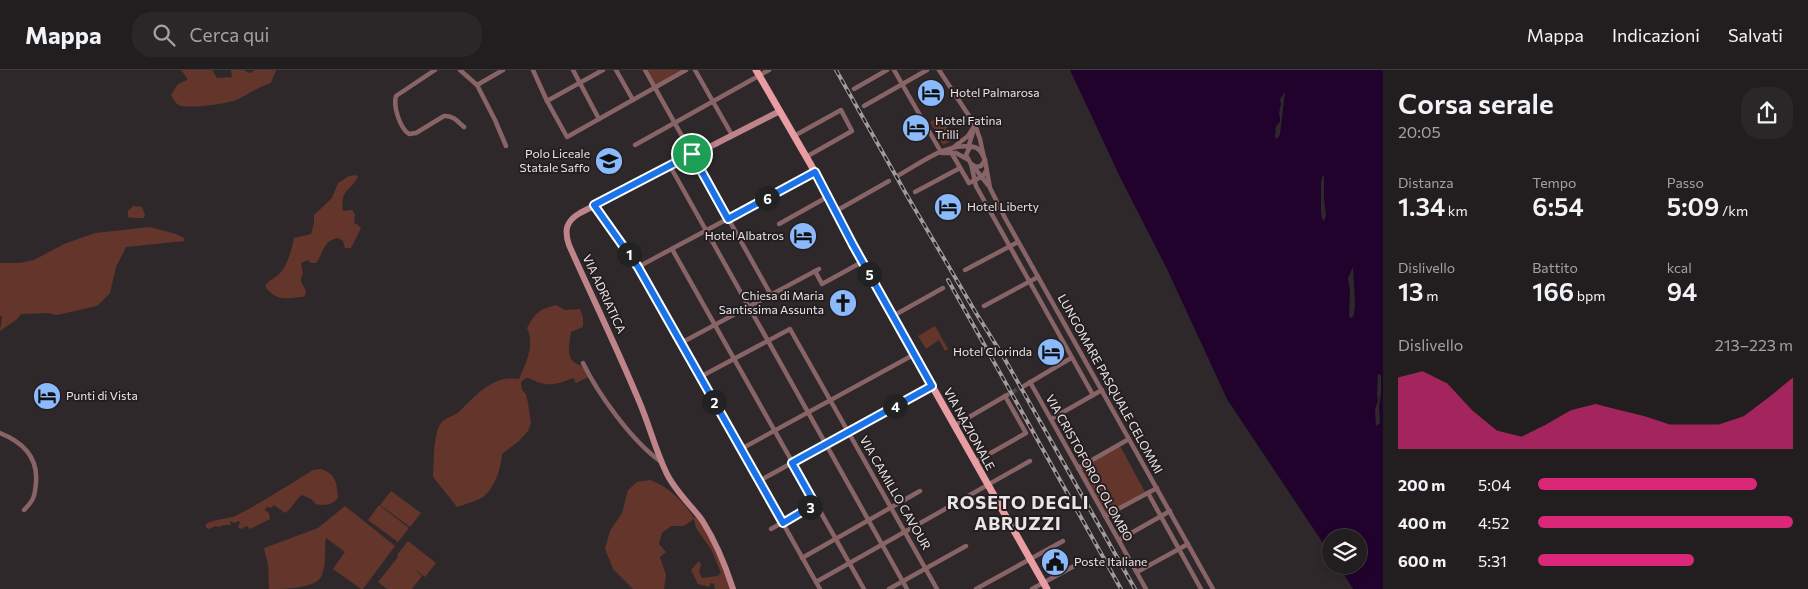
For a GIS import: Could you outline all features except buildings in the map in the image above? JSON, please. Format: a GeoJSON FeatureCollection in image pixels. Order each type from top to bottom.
{"type":"FeatureCollection","features":[{"type":"Feature","properties":{"kind":"main road","name":"VIA NAZIONALE"},"geometry":{"type":"LineString","coordinates":[[757,73],[829,196],[862,262],[1045,586]]}},
{"type":"Feature","properties":{"kind":"main road","name":"VIA ADRIATICA"},"geometry":{"type":"LineString","coordinates":[[733,589],[723,559],[713,538],[672,483],[661,462],[640,403],[616,345],[567,239],[566,228],[568,222],[576,215],[594,205],[780,111]]}},
{"type":"Feature","properties":{"kind":"street"},"geometry":{"type":"LineString","coordinates":[[435,70],[396,96],[396,107],[404,131],[409,134],[416,133],[444,116],[449,115],[464,127]]}},
{"type":"Feature","properties":{"kind":"street"},"geometry":{"type":"LineString","coordinates":[[460,70],[477,86],[506,146]]}},
{"type":"Feature","properties":{"kind":"street"},"geometry":{"type":"LineString","coordinates":[[477,86],[503,70]]}},
{"type":"Feature","properties":{"kind":"street"},"geometry":{"type":"LineString","coordinates":[[533,70],[547,101],[567,136],[686,70]]}},
{"type":"Feature","properties":{"kind":"street"},"geometry":{"type":"LineString","coordinates":[[573,70],[599,119]]}},
{"type":"Feature","properties":{"kind":"street"},"geometry":{"type":"LineString","coordinates":[[547,101],[603,70]]}},
{"type":"Feature","properties":{"kind":"street"},"geometry":{"type":"LineString","coordinates":[[616,70],[633,100]]}},
{"type":"Feature","properties":{"kind":"street"},"geometry":{"type":"LineString","coordinates":[[645,70],[771,295]]}},
{"type":"Feature","properties":{"kind":"street"},"geometry":{"type":"LineString","coordinates":[[694,70],[732,135]]}},
{"type":"Feature","properties":{"kind":"street"},"geometry":{"type":"LineString","coordinates":[[634,145],[757,73],[769,70]]}},
{"type":"Feature","properties":{"kind":"street"},"geometry":{"type":"LineString","coordinates":[[854,89],[887,70]]}},
{"type":"Feature","properties":{"kind":"street"},"geometry":{"type":"LineString","coordinates":[[894,70],[939,153]]}},
{"type":"Feature","properties":{"kind":"street"},"geometry":{"type":"LineString","coordinates":[[864,106],[926,70]]}},
{"type":"Feature","properties":{"kind":"street"},"geometry":{"type":"LineString","coordinates":[[939,70],[975,126],[980,139],[990,188]]}},
{"type":"Feature","properties":{"kind":"street"},"geometry":{"type":"LineString","coordinates":[[794,136],[840,110],[852,131],[806,157]]}},
{"type":"Feature","properties":{"kind":"street"},"geometry":{"type":"LineString","coordinates":[[975,126],[966,155],[990,188]]}},
{"type":"Feature","properties":{"kind":"street"},"geometry":{"type":"LineString","coordinates":[[953,148],[968,136],[975,126]]}},
{"type":"Feature","properties":{"kind":"street"},"geometry":{"type":"LineString","coordinates":[[899,175],[939,153],[953,148],[970,147],[979,150],[984,159]]}},
{"type":"Feature","properties":{"kind":"street"},"geometry":{"type":"LineString","coordinates":[[953,148],[971,163],[981,166],[984,159]]}},
{"type":"Feature","properties":{"kind":"street"},"geometry":{"type":"LineString","coordinates":[[953,148],[960,168],[968,182],[970,183],[981,177],[986,171]]}},
{"type":"Feature","properties":{"kind":"street"},"geometry":{"type":"LineString","coordinates":[[971,163],[976,186],[1093,395]]}},
{"type":"Feature","properties":{"kind":"street"},"geometry":{"type":"LineString","coordinates":[[670,166],[907,589]]}},
{"type":"Feature","properties":{"kind":"street"},"geometry":{"type":"LineString","coordinates":[[914,192],[960,168]]}},
{"type":"Feature","properties":{"kind":"street"},"geometry":{"type":"LineString","coordinates":[[638,267],[815,172]]}},
{"type":"Feature","properties":{"kind":"street"},"geometry":{"type":"LineString","coordinates":[[836,210],[889,181]]}},
{"type":"Feature","properties":{"kind":"street","name":"LUNGOMARE PASQUALE CELOMMI"},"geometry":{"type":"LineString","coordinates":[[990,188],[1018,242],[1214,589]]}},
{"type":"Feature","properties":{"kind":"street"},"geometry":{"type":"LineString","coordinates":[[779,224],[829,196]]}},
{"type":"Feature","properties":{"kind":"street"},"geometry":{"type":"LineString","coordinates":[[594,205],[638,267],[820,589]]}},
{"type":"Feature","properties":{"kind":"street"},"geometry":{"type":"LineString","coordinates":[[965,270],[1018,242]]}},
{"type":"Feature","properties":{"kind":"street"},"geometry":{"type":"LineString","coordinates":[[672,249],[864,589]]}},
{"type":"Feature","properties":{"kind":"street"},"geometry":{"type":"LineString","coordinates":[[681,343],[817,270],[822,284],[862,262]]}},
{"type":"Feature","properties":{"kind":"street"},"geometry":{"type":"LineString","coordinates":[[984,306],[1038,277]]}},
{"type":"Feature","properties":{"kind":"street"},"geometry":{"type":"LineString","coordinates":[[893,316],[943,288]]}},
{"type":"Feature","properties":{"kind":"street","name":"VIA CAMILLO CAVOUR"},"geometry":{"type":"LineString","coordinates":[[768,341],[790,329],[937,589]]}},
{"type":"Feature","properties":{"kind":"street"},"geometry":{"type":"LineString","coordinates":[[700,377],[768,341]]}},
{"type":"Feature","properties":{"kind":"street"},"geometry":{"type":"LineString","coordinates":[[741,449],[914,354]]}},
{"type":"Feature","properties":{"kind":"street"},"geometry":{"type":"LineString","coordinates":[[1024,386],[1071,358]]}},
{"type":"Feature","properties":{"kind":"street"},"geometry":{"type":"LineString","coordinates":[[583,364],[590,378],[627,428],[661,462]]}},
{"type":"Feature","properties":{"kind":"street","name":"VIA CRISTOFORO COLOMBO"},"geometry":{"type":"LineString","coordinates":[[1030,382],[1146,589]]}},
{"type":"Feature","properties":{"kind":"street"},"geometry":{"type":"LineString","coordinates":[[759,481],[932,386]]}},
{"type":"Feature","properties":{"kind":"street"},"geometry":{"type":"LineString","coordinates":[[1050,419],[1102,390]]}},
{"type":"Feature","properties":{"kind":"street"},"geometry":{"type":"LineString","coordinates":[[954,426],[1006,396],[1026,432],[974,462]]}},
{"type":"Feature","properties":{"kind":"street"},"geometry":{"type":"LineString","coordinates":[[0,433],[22,446],[34,460],[36,472],[35,497],[24,510]]}},
{"type":"Feature","properties":{"kind":"street"},"geometry":{"type":"LineString","coordinates":[[1078,468],[1129,439]]}},
{"type":"Feature","properties":{"kind":"street"},"geometry":{"type":"LineString","coordinates":[[816,582],[1030,462]]}},
{"type":"Feature","properties":{"kind":"street"},"geometry":{"type":"LineString","coordinates":[[1105,516],[1157,488]]}},
{"type":"Feature","properties":{"kind":"street"},"geometry":{"type":"LineString","coordinates":[[802,558],[920,491]]}},
{"type":"Feature","properties":{"kind":"street"},"geometry":{"type":"LineString","coordinates":[[1148,493],[1201,589]]}},
{"type":"Feature","properties":{"kind":"street"},"geometry":{"type":"LineString","coordinates":[[771,529],[815,504]]}},
{"type":"Feature","properties":{"kind":"street"},"geometry":{"type":"LineString","coordinates":[[1119,540],[1170,512]]}},
{"type":"Feature","properties":{"kind":"street"},"geometry":{"type":"LineString","coordinates":[[976,589],[1063,540]]}},
{"type":"Feature","properties":{"kind":"street"},"geometry":{"type":"LineString","coordinates":[[1137,572],[1188,544]]}},
{"type":"Feature","properties":{"kind":"street"},"geometry":{"type":"LineString","coordinates":[[890,589],[966,546]]}},
{"type":"Feature","properties":{"kind":"street"},"geometry":{"type":"LineString","coordinates":[[1032,589],[1045,586],[1076,565]]}},
{"type":"Feature","properties":{"kind":"shaded area"},"geometry":{"type":"Polygon","coordinates":[[[181,70],[212,70],[217,78],[232,77],[231,70],[243,70],[250,73],[255,70],[276,70],[271,83],[236,100],[209,105],[182,106],[175,102],[171,95],[178,84],[187,80],[181,70]]]}},
{"type":"Feature","properties":{"kind":"shaded area"},"geometry":{"type":"Polygon","coordinates":[[[647,70],[683,70],[656,86],[647,70]]]}},
{"type":"Feature","properties":{"kind":"shaded area"},"geometry":{"type":"Polygon","coordinates":[[[1070,70],[1383,70],[1383,589],[1353,589],[1344,574],[1367,574],[1367,529],[1322,529],[1322,542],[1227,399],[1167,269],[1121,179],[1070,70]]]}},
{"type":"Feature","properties":{"kind":"shaded area"},"geometry":{"type":"Polygon","coordinates":[[[941,116],[954,139],[943,145],[930,122],[941,116]]]}},
{"type":"Feature","properties":{"kind":"shaded area"},"geometry":{"type":"Polygon","coordinates":[[[356,175],[358,177],[346,191],[342,204],[343,211],[352,210],[355,214],[354,223],[361,228],[351,248],[345,248],[343,241],[338,238],[329,241],[316,263],[311,263],[308,260],[301,263],[303,273],[301,282],[306,294],[303,297],[282,298],[273,295],[265,286],[286,265],[294,238],[311,234],[314,215],[332,198],[338,183],[349,176],[356,175]]]}},
{"type":"Feature","properties":{"kind":"shaded area"},"geometry":{"type":"Polygon","coordinates":[[[133,206],[142,207],[145,215],[144,218],[128,217],[128,211],[133,206]]]}},
{"type":"Feature","properties":{"kind":"shaded area"},"geometry":{"type":"Polygon","coordinates":[[[150,227],[176,234],[184,238],[184,241],[126,247],[116,267],[110,293],[97,306],[57,315],[48,313],[21,314],[16,320],[0,331],[2,317],[0,316],[0,263],[19,263],[34,260],[64,244],[95,233],[150,227]]]}},
{"type":"Feature","properties":{"kind":"shaded area"},"geometry":{"type":"Polygon","coordinates":[[[556,305],[565,310],[580,309],[583,317],[583,327],[571,332],[569,353],[573,361],[583,366],[588,377],[576,383],[573,378],[551,384],[527,378],[521,382],[522,390],[526,394],[531,423],[528,431],[519,441],[502,454],[497,477],[487,493],[477,500],[457,507],[433,477],[435,445],[439,426],[443,421],[460,411],[486,387],[501,380],[519,379],[530,347],[527,328],[538,312],[556,305]]]}},
{"type":"Feature","properties":{"kind":"shaded area"},"geometry":{"type":"Polygon","coordinates":[[[935,326],[948,349],[945,351],[939,340],[926,349],[918,336],[935,326]]]}},
{"type":"Feature","properties":{"kind":"shaded area"},"geometry":{"type":"Polygon","coordinates":[[[1120,446],[1145,492],[1106,514],[1080,468],[1120,446]]]}},
{"type":"Feature","properties":{"kind":"shaded area"},"geometry":{"type":"Polygon","coordinates":[[[321,469],[333,476],[335,480],[338,498],[331,504],[316,504],[311,499],[302,495],[285,513],[274,505],[271,508],[267,507],[265,510],[269,513],[270,519],[250,529],[247,526],[241,529],[238,527],[239,521],[234,523],[230,521],[231,525],[206,528],[206,524],[235,516],[313,470],[321,469]]]}},
{"type":"Feature","properties":{"kind":"shaded area"},"geometry":{"type":"Polygon","coordinates":[[[650,480],[675,495],[694,518],[697,516],[705,527],[732,589],[715,589],[714,584],[711,583],[709,587],[698,584],[691,570],[699,561],[701,564],[699,572],[702,578],[717,576],[721,573],[711,549],[696,528],[694,519],[684,526],[671,526],[662,533],[659,544],[666,552],[660,557],[666,575],[664,589],[633,589],[613,569],[605,549],[610,531],[622,513],[628,490],[637,482],[650,480]]]}},
{"type":"Feature","properties":{"kind":"shaded area"},"geometry":{"type":"Polygon","coordinates":[[[391,491],[421,513],[410,527],[380,505],[391,491]]]}},
{"type":"Feature","properties":{"kind":"shaded area"},"geometry":{"type":"Polygon","coordinates":[[[379,505],[409,528],[398,542],[368,520],[379,505]]]}},
{"type":"Feature","properties":{"kind":"shaded area"},"geometry":{"type":"Polygon","coordinates":[[[345,506],[395,546],[363,589],[333,569],[345,552],[326,538],[324,568],[321,577],[317,581],[305,586],[269,589],[268,565],[264,548],[318,528],[345,506]]]}},
{"type":"Feature","properties":{"kind":"shaded area"},"geometry":{"type":"Polygon","coordinates":[[[408,541],[436,563],[425,577],[413,568],[422,576],[412,589],[387,589],[378,582],[408,541]]]}},
{"type":"Feature","properties":{"kind":"pier"},"geometry":{"type":"Polygon","coordinates":[[[1285,92],[1280,134],[1277,139],[1275,137],[1276,126],[1280,122],[1280,99],[1285,92]]]}},
{"type":"Feature","properties":{"kind":"pier"},"geometry":{"type":"Polygon","coordinates":[[[1324,175],[1326,215],[1324,221],[1321,212],[1321,182],[1324,175]]]}},
{"type":"Feature","properties":{"kind":"pier"},"geometry":{"type":"Polygon","coordinates":[[[1353,267],[1355,303],[1352,318],[1349,317],[1350,291],[1348,278],[1353,267]]]}},
{"type":"Feature","properties":{"kind":"pier"},"geometry":{"type":"Polygon","coordinates":[[[1378,374],[1381,375],[1380,423],[1376,426],[1375,410],[1378,401],[1378,374]]]}},
{"type":"Feature","properties":{"kind":"tunnel"},"geometry":{"type":"LineString","coordinates":[[1007,395],[1024,386]]}},
{"type":"Feature","properties":{"kind":"railway"},"geometry":{"type":"LineString","coordinates":[[836,70],[909,199],[1003,356],[1135,589]]}},
{"type":"Feature","properties":{"kind":"railway"},"geometry":{"type":"LineString","coordinates":[[948,280],[1121,589]]}},
{"type":"Feature","properties":{"kind":"place","name":"Hotel Palmarosa"},"geometry":{"type":"Point","coordinates":[931,93]}},
{"type":"Feature","properties":{"kind":"place","name":"Hotel Fatina Trilli"},"geometry":{"type":"Point","coordinates":[916,128]}},
{"type":"Feature","properties":{"kind":"place","name":"Polo Liceale Statale Saffo"},"geometry":{"type":"Point","coordinates":[609,161]}},
{"type":"Feature","properties":{"kind":"place","name":"Hotel Liberty"},"geometry":{"type":"Point","coordinates":[948,207]}},
{"type":"Feature","properties":{"kind":"place","name":"Hotel Albatros"},"geometry":{"type":"Point","coordinates":[803,236]}},
{"type":"Feature","properties":{"kind":"place","name":"Chiesa di Maria Santissima Assunta"},"geometry":{"type":"Point","coordinates":[843,303]}},
{"type":"Feature","properties":{"kind":"place","name":"Hotel Clorinda"},"geometry":{"type":"Point","coordinates":[1051,352]}},
{"type":"Feature","properties":{"kind":"place","name":"Punti di Vista"},"geometry":{"type":"Point","coordinates":[47,396]}},
{"type":"Feature","properties":{"kind":"place","name":"Poste Italiane"},"geometry":{"type":"Point","coordinates":[1055,562]}},
{"type":"Feature","properties":{"kind":"district","name":"ROSETO DEGLI ABRUZZI"},"geometry":{"type":"Point","coordinates":[1018,513]}},
{"type":"Feature","properties":{"kind":"route"},"geometry":{"type":"LineString","coordinates":[[692,154],[728,219],[815,172],[853,245],[932,386],[792,463],[815,504],[783,523],[638,267],[594,205],[692,154]]}}]}
